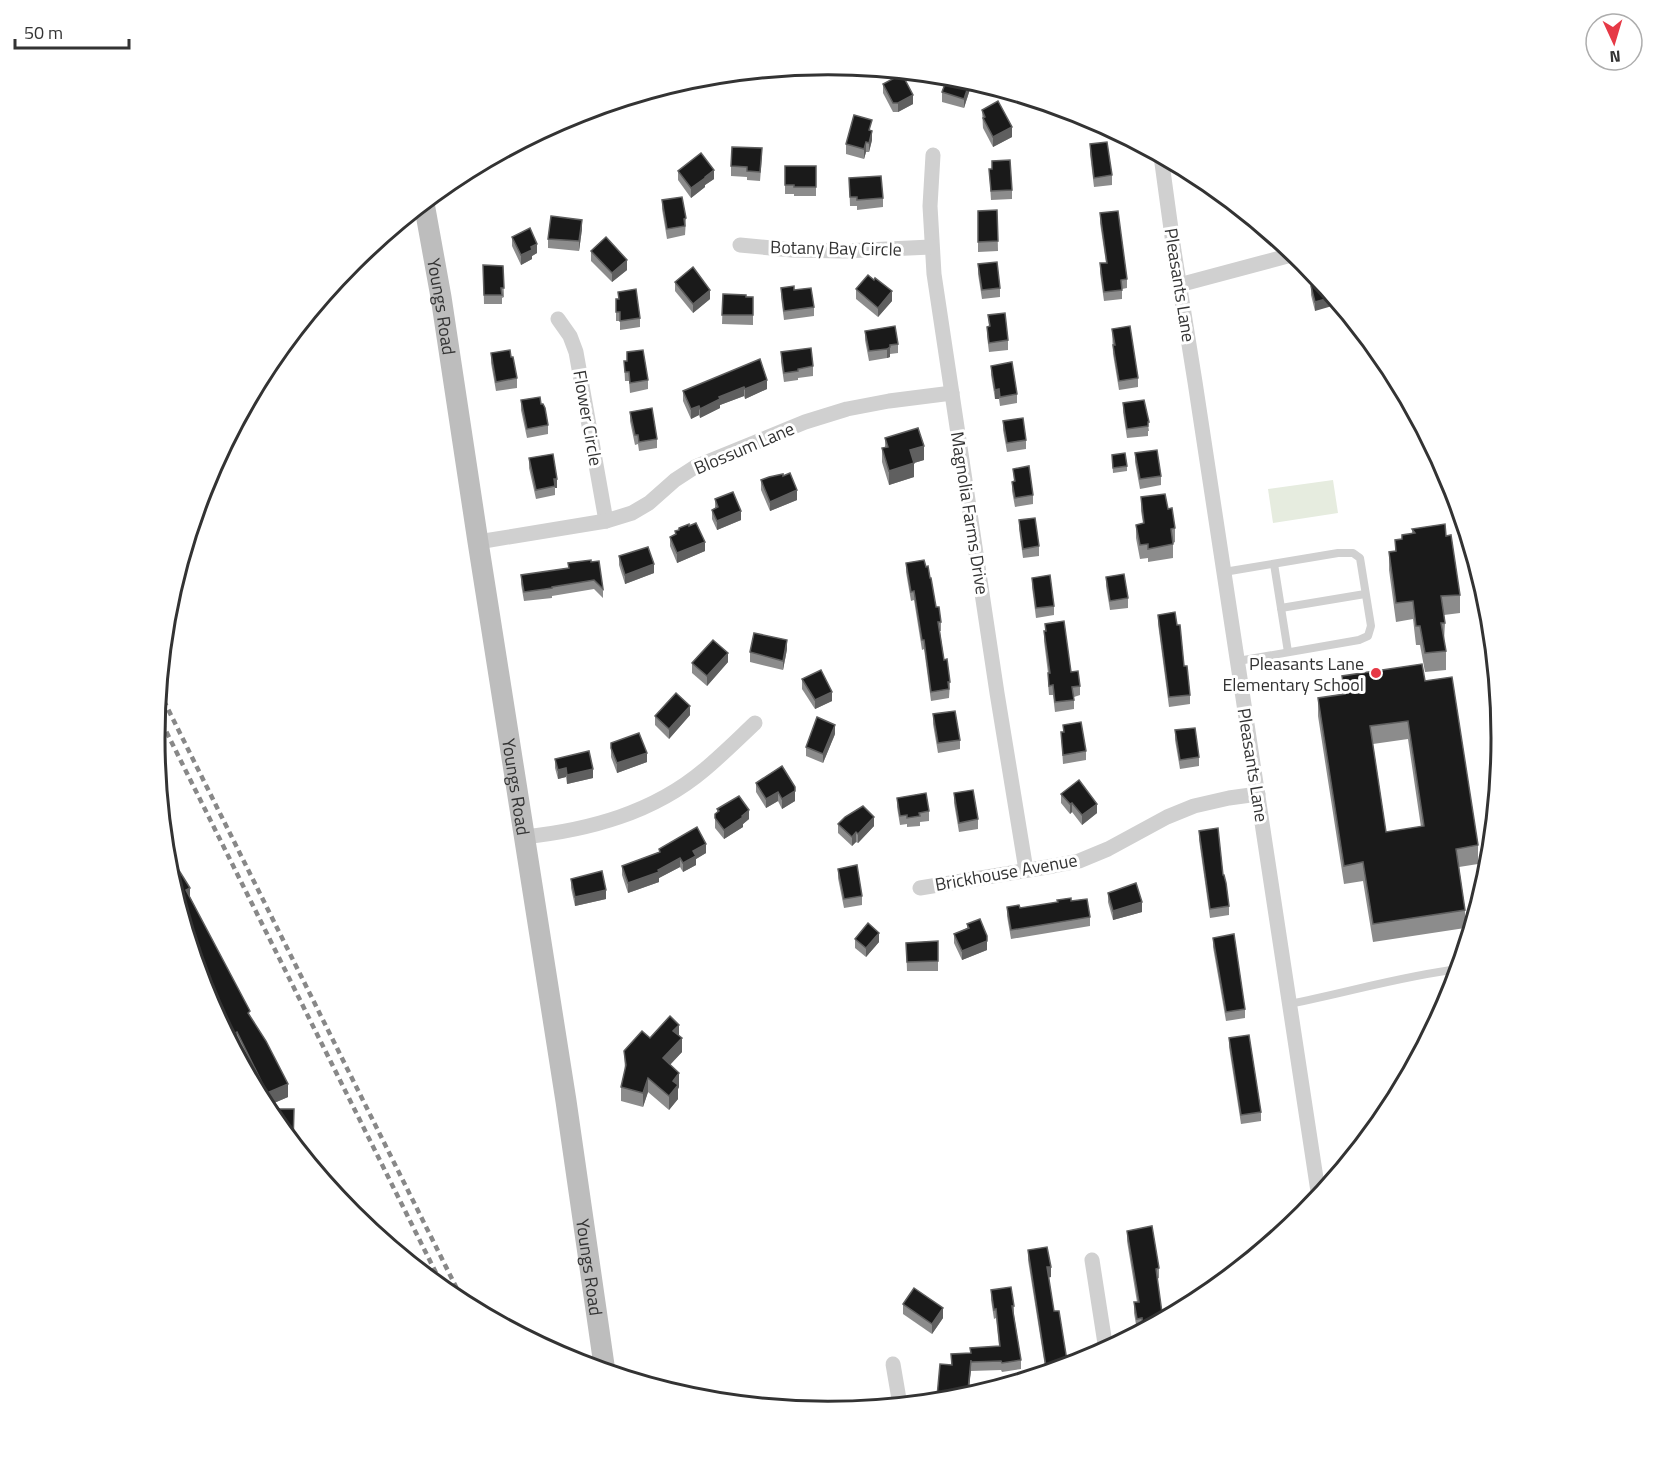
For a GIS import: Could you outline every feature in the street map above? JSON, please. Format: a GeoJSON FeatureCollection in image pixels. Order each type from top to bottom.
{"type":"FeatureCollection","features":[{"type":"Feature","properties":{"kind":"street","name":"Magnolia Farms Drive"},"geometry":{"type":"LineString","coordinates":[[933,155],[930,206],[931,248],[1026,870]]}},
{"type":"Feature","properties":{"kind":"street","name":"Pleasants Lane"},"geometry":{"type":"LineString","coordinates":[[1162,165],[1316,1187]]}},
{"type":"Feature","properties":{"kind":"street","name":"Youngs Road"},"geometry":{"type":"LineString","coordinates":[[425,211],[441,297],[566,1101],[604,1363]]}},
{"type":"Feature","properties":{"kind":"street","name":"Botany Bay Circle"},"geometry":{"type":"LineString","coordinates":[[740,244],[792,250],[931,248]]}},
{"type":"Feature","properties":{"kind":"street"},"geometry":{"type":"LineString","coordinates":[[1179,285],[1284,257]]}},
{"type":"Feature","properties":{"kind":"street","name":"Flower Circle"},"geometry":{"type":"LineString","coordinates":[[558,319],[570,336],[576,352],[606,521]]}},
{"type":"Feature","properties":{"kind":"street","name":"Blossum Lane"},"geometry":{"type":"LineString","coordinates":[[478,542],[606,521],[632,513],[649,503],[675,480],[695,467],[805,422],[848,409],[952,393]]}},
{"type":"Feature","properties":{"kind":"street"},"geometry":{"type":"LineString","coordinates":[[524,837],[559,833],[600,824],[651,804],[675,791],[703,771],[755,723]]}},
{"type":"Feature","properties":{"kind":"street","name":"Brickhouse Avenue"},"geometry":{"type":"LineString","coordinates":[[920,888],[1079,861],[1194,806],[1258,794]]}},
{"type":"Feature","properties":{"kind":"street"},"geometry":{"type":"LineString","coordinates":[[1092,1260],[1105,1341]]}},
{"type":"Feature","properties":{"kind":"street"},"geometry":{"type":"LineString","coordinates":[[893,1364],[899,1398]]}},
{"type":"Feature","properties":{"kind":"lane"},"geometry":{"type":"LineString","coordinates":[[1224,572],[1338,553],[1353,554],[1360,558],[1371,626],[1368,636],[1359,640],[1238,661]]}},
{"type":"Feature","properties":{"kind":"lane"},"geometry":{"type":"LineString","coordinates":[[1274,564],[1288,652]]}},
{"type":"Feature","properties":{"kind":"lane"},"geometry":{"type":"LineString","coordinates":[[1281,608],[1365,594]]}},
{"type":"Feature","properties":{"kind":"lane"},"geometry":{"type":"LineString","coordinates":[[1289,1004],[1364,986],[1449,971]]}},
{"type":"Feature","properties":{"kind":"shaded area"},"geometry":{"type":"Polygon","coordinates":[[[1333,480],[1338,513],[1273,523],[1268,489],[1333,480]]]}},
{"type":"Feature","properties":{"kind":"building"},"geometry":{"type":"Polygon","coordinates":[[[893,79],[905,80],[913,95],[898,103],[893,103],[883,84],[893,79]]]}},
{"type":"Feature","properties":{"kind":"building"},"geometry":{"type":"Polygon","coordinates":[[[944,86],[967,90],[964,99],[942,92],[944,86]]]}},
{"type":"Feature","properties":{"kind":"building"},"geometry":{"type":"Polygon","coordinates":[[[998,101],[1012,127],[993,137],[983,118],[985,117],[982,110],[998,101]]]}},
{"type":"Feature","properties":{"kind":"building"},"geometry":{"type":"Polygon","coordinates":[[[854,115],[872,120],[869,143],[866,142],[864,149],[846,144],[854,115]]]}},
{"type":"Feature","properties":{"kind":"building"},"geometry":{"type":"Polygon","coordinates":[[[1107,142],[1112,175],[1094,178],[1090,144],[1107,142]]]}},
{"type":"Feature","properties":{"kind":"building"},"geometry":{"type":"Polygon","coordinates":[[[732,147],[762,148],[760,172],[747,171],[747,167],[731,166],[732,147]]]}},
{"type":"Feature","properties":{"kind":"building"},"geometry":{"type":"Polygon","coordinates":[[[701,153],[714,170],[691,188],[678,171],[701,153]]]}},
{"type":"Feature","properties":{"kind":"building"},"geometry":{"type":"Polygon","coordinates":[[[1010,160],[1012,190],[991,191],[989,169],[992,169],[992,161],[1010,160]]]}},
{"type":"Feature","properties":{"kind":"building"},"geometry":{"type":"Polygon","coordinates":[[[785,166],[816,166],[816,187],[785,185],[785,166]]]}},
{"type":"Feature","properties":{"kind":"building"},"geometry":{"type":"Polygon","coordinates":[[[881,176],[883,198],[857,200],[857,197],[850,197],[849,178],[881,176]]]}},
{"type":"Feature","properties":{"kind":"building"},"geometry":{"type":"Polygon","coordinates":[[[682,197],[686,218],[684,219],[685,226],[667,229],[662,200],[682,197]]]}},
{"type":"Feature","properties":{"kind":"building"},"geometry":{"type":"Polygon","coordinates":[[[997,210],[998,241],[978,242],[978,211],[997,210]]]}},
{"type":"Feature","properties":{"kind":"building"},"geometry":{"type":"Polygon","coordinates":[[[1118,211],[1127,279],[1121,280],[1122,290],[1104,292],[1100,263],[1107,263],[1100,213],[1118,211]]]}},
{"type":"Feature","properties":{"kind":"building"},"geometry":{"type":"Polygon","coordinates":[[[551,216],[582,220],[579,241],[548,239],[551,216]]]}},
{"type":"Feature","properties":{"kind":"building"},"geometry":{"type":"Polygon","coordinates":[[[530,228],[537,244],[531,247],[532,250],[521,255],[512,237],[530,228]]]}},
{"type":"Feature","properties":{"kind":"building"},"geometry":{"type":"Polygon","coordinates":[[[606,237],[627,260],[612,273],[591,251],[606,237]]]}},
{"type":"Feature","properties":{"kind":"building"},"geometry":{"type":"Polygon","coordinates":[[[997,262],[1000,288],[982,290],[978,264],[997,262]]]}},
{"type":"Feature","properties":{"kind":"building"},"geometry":{"type":"Polygon","coordinates":[[[483,265],[503,266],[502,295],[484,295],[483,265]]]}},
{"type":"Feature","properties":{"kind":"building"},"geometry":{"type":"Polygon","coordinates":[[[693,267],[710,290],[693,304],[675,282],[693,267]]]}},
{"type":"Feature","properties":{"kind":"building"},"geometry":{"type":"Polygon","coordinates":[[[868,275],[892,291],[878,308],[856,289],[868,275]]]}},
{"type":"Feature","properties":{"kind":"building"},"geometry":{"type":"Polygon","coordinates":[[[794,286],[794,290],[811,288],[814,307],[784,311],[781,288],[794,286]]]}},
{"type":"Feature","properties":{"kind":"building"},"geometry":{"type":"Polygon","coordinates":[[[1313,286],[1325,299],[1315,302],[1313,286]]]}},
{"type":"Feature","properties":{"kind":"building"},"geometry":{"type":"Polygon","coordinates":[[[636,289],[640,318],[620,321],[620,312],[616,312],[618,292],[636,289]]]}},
{"type":"Feature","properties":{"kind":"building"},"geometry":{"type":"Polygon","coordinates":[[[723,294],[753,297],[753,315],[722,315],[723,294]]]}},
{"type":"Feature","properties":{"kind":"building"},"geometry":{"type":"Polygon","coordinates":[[[1005,313],[1008,340],[989,343],[988,315],[1005,313]]]}},
{"type":"Feature","properties":{"kind":"building"},"geometry":{"type":"Polygon","coordinates":[[[895,326],[898,344],[890,345],[887,349],[869,351],[865,331],[895,326]]]}},
{"type":"Feature","properties":{"kind":"building"},"geometry":{"type":"Polygon","coordinates":[[[1130,326],[1138,378],[1119,381],[1112,329],[1130,326]]]}},
{"type":"Feature","properties":{"kind":"building"},"geometry":{"type":"Polygon","coordinates":[[[811,348],[813,366],[784,373],[781,352],[811,348]]]}},
{"type":"Feature","properties":{"kind":"building"},"geometry":{"type":"Polygon","coordinates":[[[510,350],[517,378],[496,382],[491,353],[510,350]]]}},
{"type":"Feature","properties":{"kind":"building"},"geometry":{"type":"Polygon","coordinates":[[[643,350],[648,380],[630,383],[629,372],[625,372],[624,361],[627,361],[627,352],[643,350]]]}},
{"type":"Feature","properties":{"kind":"building"},"geometry":{"type":"Polygon","coordinates":[[[760,359],[767,380],[719,397],[720,399],[700,409],[699,406],[691,409],[683,391],[760,359]]]}},
{"type":"Feature","properties":{"kind":"building"},"geometry":{"type":"Polygon","coordinates":[[[1012,362],[1017,394],[1000,397],[999,389],[995,390],[991,366],[1012,362]]]}},
{"type":"Feature","properties":{"kind":"building"},"geometry":{"type":"Polygon","coordinates":[[[540,397],[548,425],[527,429],[521,400],[540,397]]]}},
{"type":"Feature","properties":{"kind":"building"},"geometry":{"type":"Polygon","coordinates":[[[1144,400],[1148,426],[1127,429],[1123,403],[1144,400]]]}},
{"type":"Feature","properties":{"kind":"building"},"geometry":{"type":"Polygon","coordinates":[[[652,408],[657,439],[639,442],[638,435],[635,435],[630,412],[652,408]]]}},
{"type":"Feature","properties":{"kind":"building"},"geometry":{"type":"Polygon","coordinates":[[[1023,418],[1026,440],[1007,443],[1003,421],[1023,418]]]}},
{"type":"Feature","properties":{"kind":"building"},"geometry":{"type":"Polygon","coordinates":[[[918,428],[924,446],[910,450],[914,463],[889,471],[882,448],[888,447],[885,438],[918,428]]]}},
{"type":"Feature","properties":{"kind":"building"},"geometry":{"type":"Polygon","coordinates":[[[1157,450],[1161,476],[1140,479],[1135,453],[1157,450]]]}},
{"type":"Feature","properties":{"kind":"building"},"geometry":{"type":"Polygon","coordinates":[[[1125,453],[1127,466],[1113,468],[1112,455],[1125,453]]]}},
{"type":"Feature","properties":{"kind":"building"},"geometry":{"type":"Polygon","coordinates":[[[553,454],[557,479],[554,479],[555,486],[536,490],[529,458],[553,454]]]}},
{"type":"Feature","properties":{"kind":"building"},"geometry":{"type":"Polygon","coordinates":[[[1029,466],[1033,495],[1015,498],[1012,482],[1015,481],[1013,469],[1029,466]]]}},
{"type":"Feature","properties":{"kind":"building"},"geometry":{"type":"Polygon","coordinates":[[[790,473],[797,490],[770,502],[761,480],[790,473]]]}},
{"type":"Feature","properties":{"kind":"building"},"geometry":{"type":"Polygon","coordinates":[[[733,492],[741,511],[717,521],[712,510],[718,507],[715,499],[733,492]]]}},
{"type":"Feature","properties":{"kind":"building"},"geometry":{"type":"Polygon","coordinates":[[[1165,494],[1168,509],[1172,508],[1175,528],[1171,529],[1173,544],[1148,549],[1148,544],[1140,545],[1136,525],[1144,523],[1141,497],[1165,494]]]}},
{"type":"Feature","properties":{"kind":"building"},"geometry":{"type":"Polygon","coordinates":[[[1035,518],[1039,546],[1023,549],[1019,520],[1035,518]]]}},
{"type":"Feature","properties":{"kind":"building"},"geometry":{"type":"Polygon","coordinates":[[[696,523],[705,542],[677,553],[670,537],[676,534],[675,531],[679,528],[696,523]]]}},
{"type":"Feature","properties":{"kind":"building"},"geometry":{"type":"Polygon","coordinates":[[[1445,524],[1446,536],[1451,535],[1460,595],[1441,596],[1445,623],[1441,623],[1446,651],[1425,653],[1420,626],[1416,626],[1413,601],[1396,603],[1389,552],[1396,551],[1395,540],[1402,539],[1402,535],[1415,533],[1412,529],[1445,524]]]}},
{"type":"Feature","properties":{"kind":"building"},"geometry":{"type":"Polygon","coordinates":[[[648,547],[654,564],[625,575],[619,556],[648,547]]]}},
{"type":"Feature","properties":{"kind":"building"},"geometry":{"type":"Polygon","coordinates":[[[591,560],[591,562],[599,561],[603,589],[594,580],[524,592],[521,575],[569,568],[568,563],[591,560]]]}},
{"type":"Feature","properties":{"kind":"building"},"geometry":{"type":"Polygon","coordinates":[[[924,560],[926,567],[928,566],[936,607],[939,607],[941,622],[938,622],[950,682],[948,682],[949,689],[931,692],[924,640],[922,640],[914,591],[911,592],[906,563],[924,560]]]}},
{"type":"Feature","properties":{"kind":"building"},"geometry":{"type":"Polygon","coordinates":[[[1124,574],[1128,598],[1110,601],[1106,577],[1124,574]]]}},
{"type":"Feature","properties":{"kind":"building"},"geometry":{"type":"Polygon","coordinates":[[[1050,575],[1054,606],[1036,608],[1032,578],[1050,575]]]}},
{"type":"Feature","properties":{"kind":"building"},"geometry":{"type":"Polygon","coordinates":[[[1175,612],[1177,625],[1180,625],[1184,666],[1187,666],[1190,695],[1169,697],[1158,615],[1175,612]]]}},
{"type":"Feature","properties":{"kind":"building"},"geometry":{"type":"Polygon","coordinates":[[[1064,621],[1071,672],[1078,671],[1080,686],[1072,687],[1074,700],[1055,702],[1053,685],[1049,686],[1048,673],[1050,673],[1044,631],[1046,631],[1045,624],[1064,621]]]}},
{"type":"Feature","properties":{"kind":"building"},"geometry":{"type":"Polygon","coordinates":[[[754,633],[787,640],[783,661],[750,652],[754,633]]]}},
{"type":"Feature","properties":{"kind":"building"},"geometry":{"type":"Polygon","coordinates":[[[713,640],[728,653],[707,676],[692,663],[713,640]]]}},
{"type":"Feature","properties":{"kind":"building"},"geometry":{"type":"Polygon","coordinates":[[[1422,664],[1425,681],[1452,677],[1478,845],[1456,849],[1465,910],[1373,924],[1363,862],[1344,866],[1318,698],[1345,694],[1342,676],[1422,664]],[[1408,721],[1370,726],[1386,832],[1424,826],[1408,721]]]}},
{"type":"Feature","properties":{"kind":"building"},"geometry":{"type":"Polygon","coordinates":[[[821,670],[832,692],[815,700],[802,679],[821,670]]]}},
{"type":"Feature","properties":{"kind":"building"},"geometry":{"type":"Polygon","coordinates":[[[676,693],[690,706],[669,729],[655,716],[676,693]]]}},
{"type":"Feature","properties":{"kind":"building"},"geometry":{"type":"Polygon","coordinates":[[[955,711],[960,740],[938,743],[933,714],[955,711]]]}},
{"type":"Feature","properties":{"kind":"building"},"geometry":{"type":"Polygon","coordinates":[[[817,717],[835,725],[823,754],[806,747],[817,717]]]}},
{"type":"Feature","properties":{"kind":"building"},"geometry":{"type":"Polygon","coordinates":[[[1081,722],[1086,751],[1063,755],[1061,732],[1064,732],[1063,725],[1081,722]]]}},
{"type":"Feature","properties":{"kind":"building"},"geometry":{"type":"Polygon","coordinates":[[[1195,728],[1199,757],[1180,760],[1175,730],[1195,728]]]}},
{"type":"Feature","properties":{"kind":"building"},"geometry":{"type":"Polygon","coordinates":[[[639,733],[647,753],[617,763],[611,743],[639,733]]]}},
{"type":"Feature","properties":{"kind":"building"},"geometry":{"type":"Polygon","coordinates":[[[589,751],[593,769],[567,775],[566,768],[558,770],[555,759],[589,751]]]}},
{"type":"Feature","properties":{"kind":"building"},"geometry":{"type":"Polygon","coordinates":[[[782,766],[795,787],[795,791],[782,799],[778,792],[766,799],[756,783],[782,766]]]}},
{"type":"Feature","properties":{"kind":"building"},"geometry":{"type":"Polygon","coordinates":[[[1079,780],[1097,804],[1082,815],[1061,794],[1079,780]]]}},
{"type":"Feature","properties":{"kind":"building"},"geometry":{"type":"Polygon","coordinates":[[[973,790],[978,819],[959,823],[954,793],[973,790]]]}},
{"type":"Feature","properties":{"kind":"building"},"geometry":{"type":"Polygon","coordinates":[[[926,793],[929,811],[919,813],[920,816],[907,818],[907,815],[900,816],[897,798],[926,793]]]}},
{"type":"Feature","properties":{"kind":"building"},"geometry":{"type":"Polygon","coordinates":[[[739,796],[749,810],[724,830],[715,818],[715,814],[719,811],[717,809],[739,796]]]}},
{"type":"Feature","properties":{"kind":"building"},"geometry":{"type":"Polygon","coordinates":[[[863,806],[874,817],[858,834],[856,832],[852,837],[838,824],[863,806]]]}},
{"type":"Feature","properties":{"kind":"building"},"geometry":{"type":"Polygon","coordinates":[[[697,827],[706,844],[693,851],[696,856],[683,863],[680,858],[658,870],[659,872],[628,883],[622,866],[660,852],[659,849],[697,827]]]}},
{"type":"Feature","properties":{"kind":"building"},"geometry":{"type":"Polygon","coordinates":[[[1218,828],[1229,906],[1210,909],[1199,831],[1218,828]]]}},
{"type":"Feature","properties":{"kind":"building"},"geometry":{"type":"Polygon","coordinates":[[[857,865],[862,896],[844,899],[838,869],[857,865]]]}},
{"type":"Feature","properties":{"kind":"building"},"geometry":{"type":"Polygon","coordinates":[[[177,867],[190,888],[186,890],[250,1011],[248,1013],[266,1041],[288,1084],[267,1093],[237,1032],[233,1032],[200,952],[177,867]]]}},
{"type":"Feature","properties":{"kind":"building"},"geometry":{"type":"Polygon","coordinates":[[[602,871],[606,890],[575,897],[571,879],[602,871]]]}},
{"type":"Feature","properties":{"kind":"building"},"geometry":{"type":"Polygon","coordinates":[[[1136,883],[1142,902],[1113,911],[1108,893],[1136,883]]]}},
{"type":"Feature","properties":{"kind":"building"},"geometry":{"type":"Polygon","coordinates":[[[1071,898],[1071,901],[1087,899],[1090,917],[1011,930],[1007,907],[1019,905],[1020,908],[1071,898]]]}},
{"type":"Feature","properties":{"kind":"building"},"geometry":{"type":"Polygon","coordinates":[[[980,919],[987,941],[962,951],[954,934],[969,928],[967,924],[980,919]]]}},
{"type":"Feature","properties":{"kind":"building"},"geometry":{"type":"Polygon","coordinates":[[[868,923],[879,933],[866,948],[855,939],[868,923]]]}},
{"type":"Feature","properties":{"kind":"building"},"geometry":{"type":"Polygon","coordinates":[[[1234,934],[1245,1009],[1226,1012],[1213,938],[1234,934]]]}},
{"type":"Feature","properties":{"kind":"building"},"geometry":{"type":"Polygon","coordinates":[[[938,941],[938,961],[907,962],[906,943],[938,941]]]}},
{"type":"Feature","properties":{"kind":"building"},"geometry":{"type":"Polygon","coordinates":[[[670,1016],[679,1025],[673,1031],[682,1038],[663,1058],[679,1073],[673,1081],[678,1085],[669,1096],[648,1078],[643,1093],[621,1087],[626,1065],[624,1051],[642,1031],[650,1038],[670,1016]]]}},
{"type":"Feature","properties":{"kind":"building"},"geometry":{"type":"Polygon","coordinates":[[[1249,1035],[1261,1112],[1241,1115],[1229,1038],[1249,1035]]]}},
{"type":"Feature","properties":{"kind":"building"},"geometry":{"type":"Polygon","coordinates":[[[277,1109],[294,1109],[293,1130],[277,1109]]]}},
{"type":"Feature","properties":{"kind":"building"},"geometry":{"type":"Polygon","coordinates":[[[1152,1226],[1159,1268],[1156,1269],[1162,1312],[1142,1322],[1142,1318],[1137,1319],[1134,1302],[1139,1302],[1127,1231],[1152,1226]]]}},
{"type":"Feature","properties":{"kind":"building"},"geometry":{"type":"Polygon","coordinates":[[[1047,1247],[1051,1267],[1047,1267],[1054,1311],[1059,1311],[1066,1357],[1046,1365],[1028,1250],[1047,1247]]]}},
{"type":"Feature","properties":{"kind":"building"},"geometry":{"type":"Polygon","coordinates":[[[1011,1287],[1021,1360],[1002,1363],[1001,1361],[971,1362],[971,1360],[968,1386],[938,1392],[940,1364],[952,1365],[951,1354],[971,1353],[970,1348],[1000,1346],[996,1309],[994,1310],[991,1290],[1011,1287]]]}},
{"type":"Feature","properties":{"kind":"building"},"geometry":{"type":"Polygon","coordinates":[[[914,1288],[943,1308],[932,1324],[903,1304],[914,1288]]]}},
{"type":"Feature","properties":{"kind":"railway"},"geometry":{"type":"LineString","coordinates":[[166,705],[457,1288]]}},
{"type":"Feature","properties":{"kind":"railway"},"geometry":{"type":"LineString","coordinates":[[165,729],[436,1274]]}},
{"type":"Feature","properties":{"kind":"place","name":"Pleasants Lane Elementary School"},"geometry":{"type":"Point","coordinates":[1376,673]}}]}
